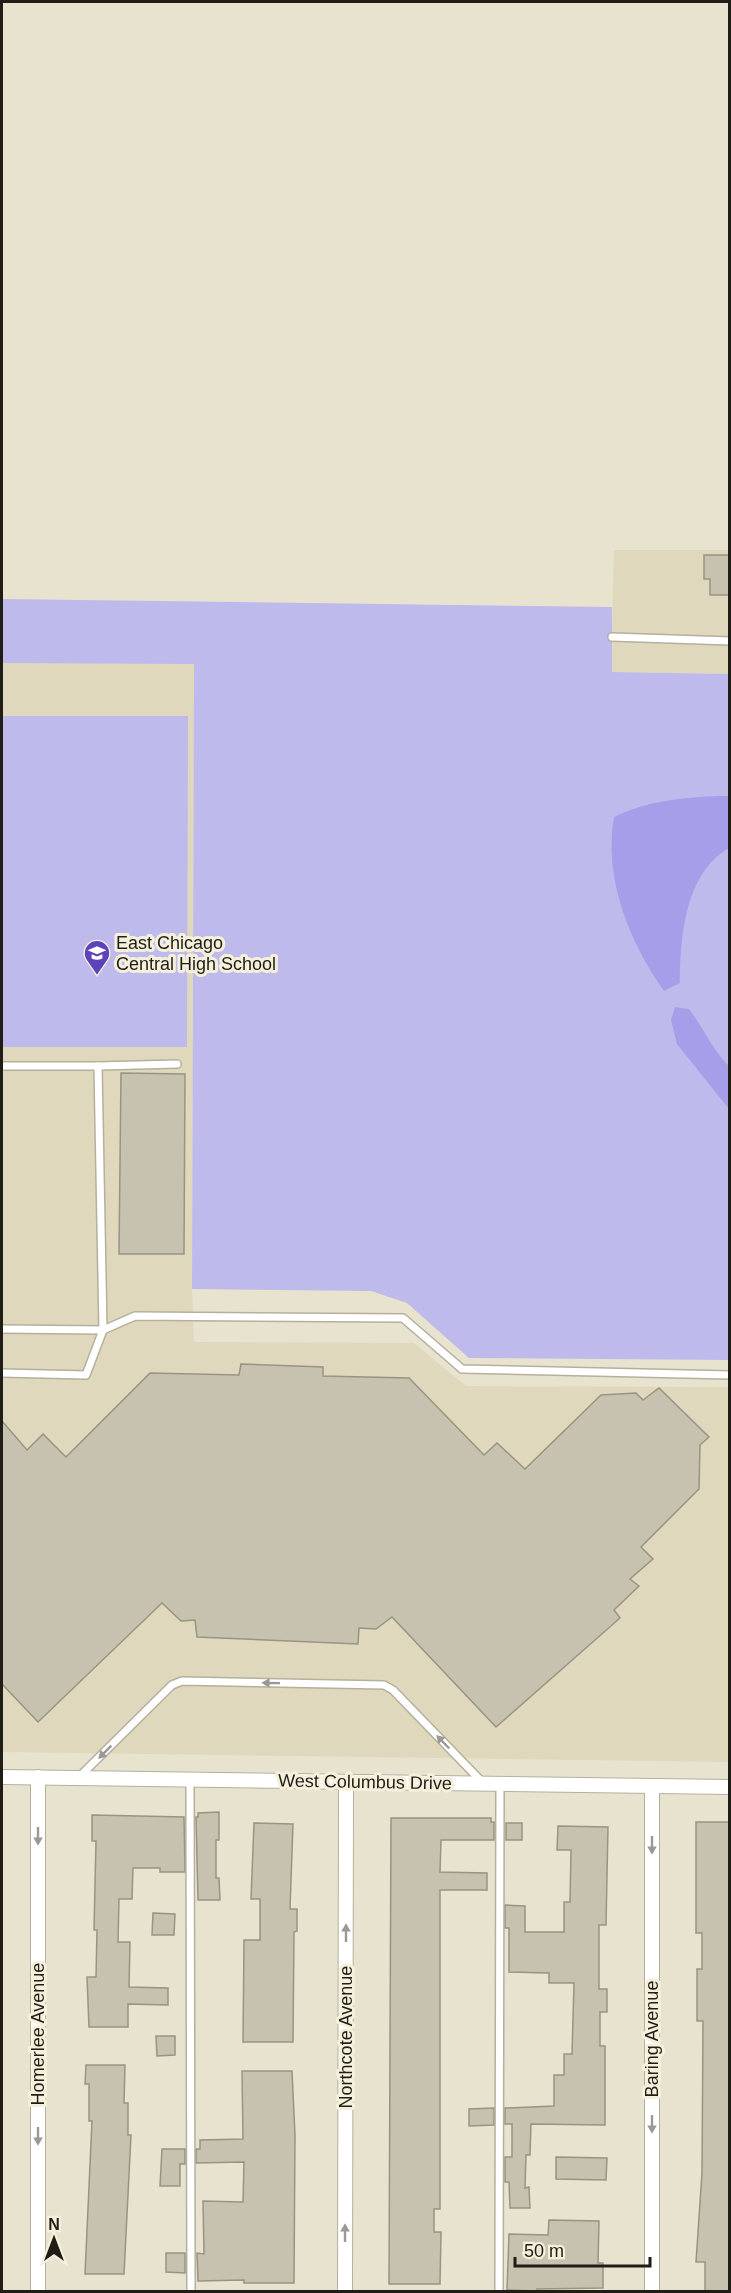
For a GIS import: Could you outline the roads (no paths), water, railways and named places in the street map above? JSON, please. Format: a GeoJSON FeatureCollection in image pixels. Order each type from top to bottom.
{"type":"FeatureCollection","features":[{"type":"Feature","properties":{"kind":"street","name":"West Columbus Drive"},"geometry":{"type":"LineString","coordinates":[[2,1777],[729,1787]]}},
{"type":"Feature","properties":{"kind":"street","name":"Homerlee Avenue"},"geometry":{"type":"LineString","coordinates":[[38,1778],[38,2292]]}},
{"type":"Feature","properties":{"kind":"street","name":"Northcote Avenue"},"geometry":{"type":"LineString","coordinates":[[345,2292],[346,1782]]}},
{"type":"Feature","properties":{"kind":"street","name":"Baring Avenue"},"geometry":{"type":"LineString","coordinates":[[652,1786],[652,2292]]}},
{"type":"Feature","properties":{"kind":"lane"},"geometry":{"type":"LineString","coordinates":[[612,638],[729,640]]}},
{"type":"Feature","properties":{"kind":"lane"},"geometry":{"type":"LineString","coordinates":[[2,1066],[177,1064]]}},
{"type":"Feature","properties":{"kind":"lane"},"geometry":{"type":"LineString","coordinates":[[2,1373],[86,1375],[103,1330],[98,1066]]}},
{"type":"Feature","properties":{"kind":"lane"},"geometry":{"type":"LineString","coordinates":[[2,1329],[103,1330],[135,1316],[403,1318],[462,1369],[729,1375]]}},
{"type":"Feature","properties":{"kind":"lane"},"geometry":{"type":"LineString","coordinates":[[78,1778],[172,1685],[182,1681],[194,1681],[384,1685],[393,1690],[484,1784]]}},
{"type":"Feature","properties":{"kind":"lane"},"geometry":{"type":"LineString","coordinates":[[190,1780],[191,2292]]}},
{"type":"Feature","properties":{"kind":"lane"},"geometry":{"type":"LineString","coordinates":[[499,2292],[500,1784]]}},
{"type":"Feature","properties":{"kind":"place","name":"East Chicago Central High School"},"geometry":{"type":"Point","coordinates":[97,976]}}]}
